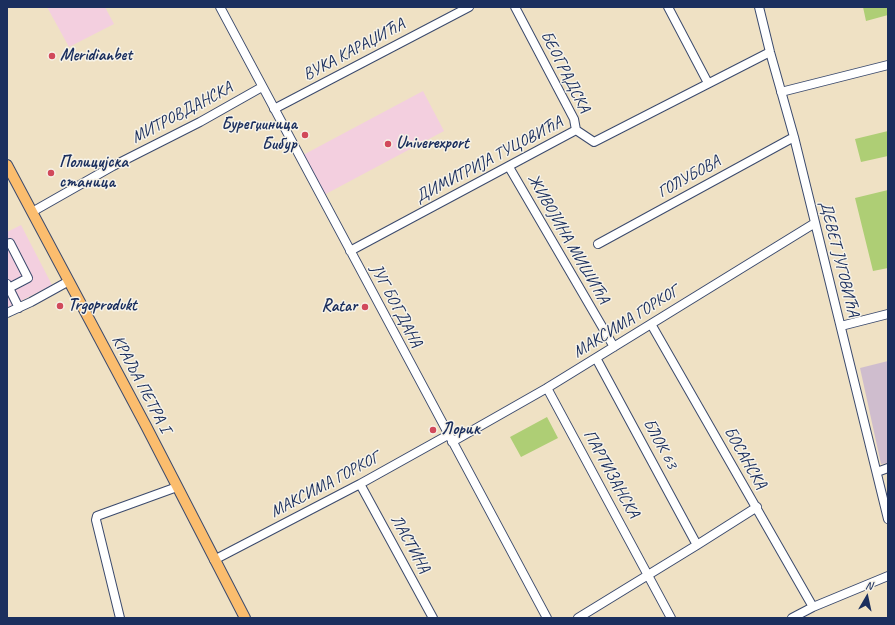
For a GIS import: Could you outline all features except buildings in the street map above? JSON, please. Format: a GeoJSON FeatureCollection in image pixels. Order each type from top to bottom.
{"type":"FeatureCollection","features":[{"type":"Feature","properties":{"kind":"main road","name":"КРАЉА ПЕТРА I"},"geometry":{"type":"LineString","coordinates":[[7,165],[245,618]]}},
{"type":"Feature","properties":{"kind":"street","name":"ЈУГ БОГДАНА"},"geometry":{"type":"LineString","coordinates":[[220,7],[547,618]]}},
{"type":"Feature","properties":{"kind":"street","name":"ВУКА КАРАЏИЋА"},"geometry":{"type":"LineString","coordinates":[[274,109],[469,7]]}},
{"type":"Feature","properties":{"kind":"street","name":"БЕОГРАДСКА"},"geometry":{"type":"LineString","coordinates":[[515,7],[574,119],[576,130]]}},
{"type":"Feature","properties":{"kind":"street"},"geometry":{"type":"LineString","coordinates":[[668,7],[708,82]]}},
{"type":"Feature","properties":{"kind":"street","name":"ДЕВЕТ ЈУГОВИЋА"},"geometry":{"type":"LineString","coordinates":[[759,7],[794,137],[888,519]]}},
{"type":"Feature","properties":{"kind":"street","name":"ДИМИТРИЈА ТУЦОВИЋА"},"geometry":{"type":"LineString","coordinates":[[350,251],[576,130],[594,142],[708,82],[770,52]]}},
{"type":"Feature","properties":{"kind":"street"},"geometry":{"type":"LineString","coordinates":[[781,92],[888,65]]}},
{"type":"Feature","properties":{"kind":"street","name":"МИТРОВДАНСКА"},"geometry":{"type":"LineString","coordinates":[[32,212],[113,166],[200,122],[262,87]]}},
{"type":"Feature","properties":{"kind":"street","name":"ГОЛУБОВА"},"geometry":{"type":"LineString","coordinates":[[598,244],[794,137]]}},
{"type":"Feature","properties":{"kind":"street","name":"ЖИВОЈИНА МИШИЋА"},"geometry":{"type":"LineString","coordinates":[[509,167],[614,347]]}},
{"type":"Feature","properties":{"kind":"street","name":"МАКСИМА ГОРКОГ"},"geometry":{"type":"LineString","coordinates":[[214,560],[547,388],[815,223]]}},
{"type":"Feature","properties":{"kind":"street"},"geometry":{"type":"LineString","coordinates":[[7,244],[10,243],[28,278],[8,286],[19,308]]}},
{"type":"Feature","properties":{"kind":"street"},"geometry":{"type":"LineString","coordinates":[[7,313],[31,302],[69,281]]}},
{"type":"Feature","properties":{"kind":"street"},"geometry":{"type":"LineString","coordinates":[[841,326],[888,314]]}},
{"type":"Feature","properties":{"kind":"street","name":"БОСАНСКА"},"geometry":{"type":"LineString","coordinates":[[651,324],[813,607]]}},
{"type":"Feature","properties":{"kind":"street","name":"БЛОК 63"},"geometry":{"type":"LineString","coordinates":[[596,358],[698,545]]}},
{"type":"Feature","properties":{"kind":"street","name":"ПАРТИЗАНСКА"},"geometry":{"type":"LineString","coordinates":[[547,388],[671,618]]}},
{"type":"Feature","properties":{"kind":"street"},"geometry":{"type":"LineString","coordinates":[[876,472],[888,468]]}},
{"type":"Feature","properties":{"kind":"street","name":"ЛАСТИНА"},"geometry":{"type":"LineString","coordinates":[[360,484],[433,618]]}},
{"type":"Feature","properties":{"kind":"street"},"geometry":{"type":"LineString","coordinates":[[120,618],[96,520],[97,516],[177,487]]}},
{"type":"Feature","properties":{"kind":"street"},"geometry":{"type":"LineString","coordinates":[[578,618],[648,574],[698,545],[756,507]]}},
{"type":"Feature","properties":{"kind":"street"},"geometry":{"type":"LineString","coordinates":[[792,618],[813,607],[888,576]]}},
{"type":"Feature","properties":{"kind":"shaded area"},"geometry":{"type":"Polygon","coordinates":[[[47,7],[105,7],[114,24],[69,47],[47,7]]]}},
{"type":"Feature","properties":{"kind":"shaded area"},"geometry":{"type":"Polygon","coordinates":[[[423,91],[444,131],[324,195],[303,155],[423,91]]]}},
{"type":"Feature","properties":{"kind":"shaded area"},"geometry":{"type":"Polygon","coordinates":[[[21,225],[52,285],[7,308],[7,232],[21,225]]]}},
{"type":"Feature","properties":{"kind":"shaded area"},"geometry":{"type":"Polygon","coordinates":[[[888,361],[888,463],[881,464],[860,368],[888,361]]]}},
{"type":"Feature","properties":{"kind":"green space"},"geometry":{"type":"Polygon","coordinates":[[[863,7],[888,7],[888,15],[866,21],[863,7]]]}},
{"type":"Feature","properties":{"kind":"green space"},"geometry":{"type":"Polygon","coordinates":[[[888,131],[888,156],[861,162],[855,139],[888,131]]]}},
{"type":"Feature","properties":{"kind":"green space"},"geometry":{"type":"Polygon","coordinates":[[[888,190],[888,268],[873,271],[855,198],[888,190]]]}},
{"type":"Feature","properties":{"kind":"green space"},"geometry":{"type":"Polygon","coordinates":[[[547,417],[558,438],[521,457],[510,437],[547,417]]]}},
{"type":"Feature","properties":{"kind":"place","name":"Meridianbet"},"geometry":{"type":"Point","coordinates":[52,56]}},
{"type":"Feature","properties":{"kind":"place","name":"Бурегџиница Бибур"},"geometry":{"type":"Point","coordinates":[305,135]}},
{"type":"Feature","properties":{"kind":"place","name":"Univerexport"},"geometry":{"type":"Point","coordinates":[388,144]}},
{"type":"Feature","properties":{"kind":"place","name":"Полицијска станица"},"geometry":{"type":"Point","coordinates":[51,173]}},
{"type":"Feature","properties":{"kind":"place","name":"Trgoprodukt"},"geometry":{"type":"Point","coordinates":[60,306]}},
{"type":"Feature","properties":{"kind":"place","name":"Ratar"},"geometry":{"type":"Point","coordinates":[365,307]}},
{"type":"Feature","properties":{"kind":"place","name":"Лорик"},"geometry":{"type":"Point","coordinates":[433,430]}}]}
